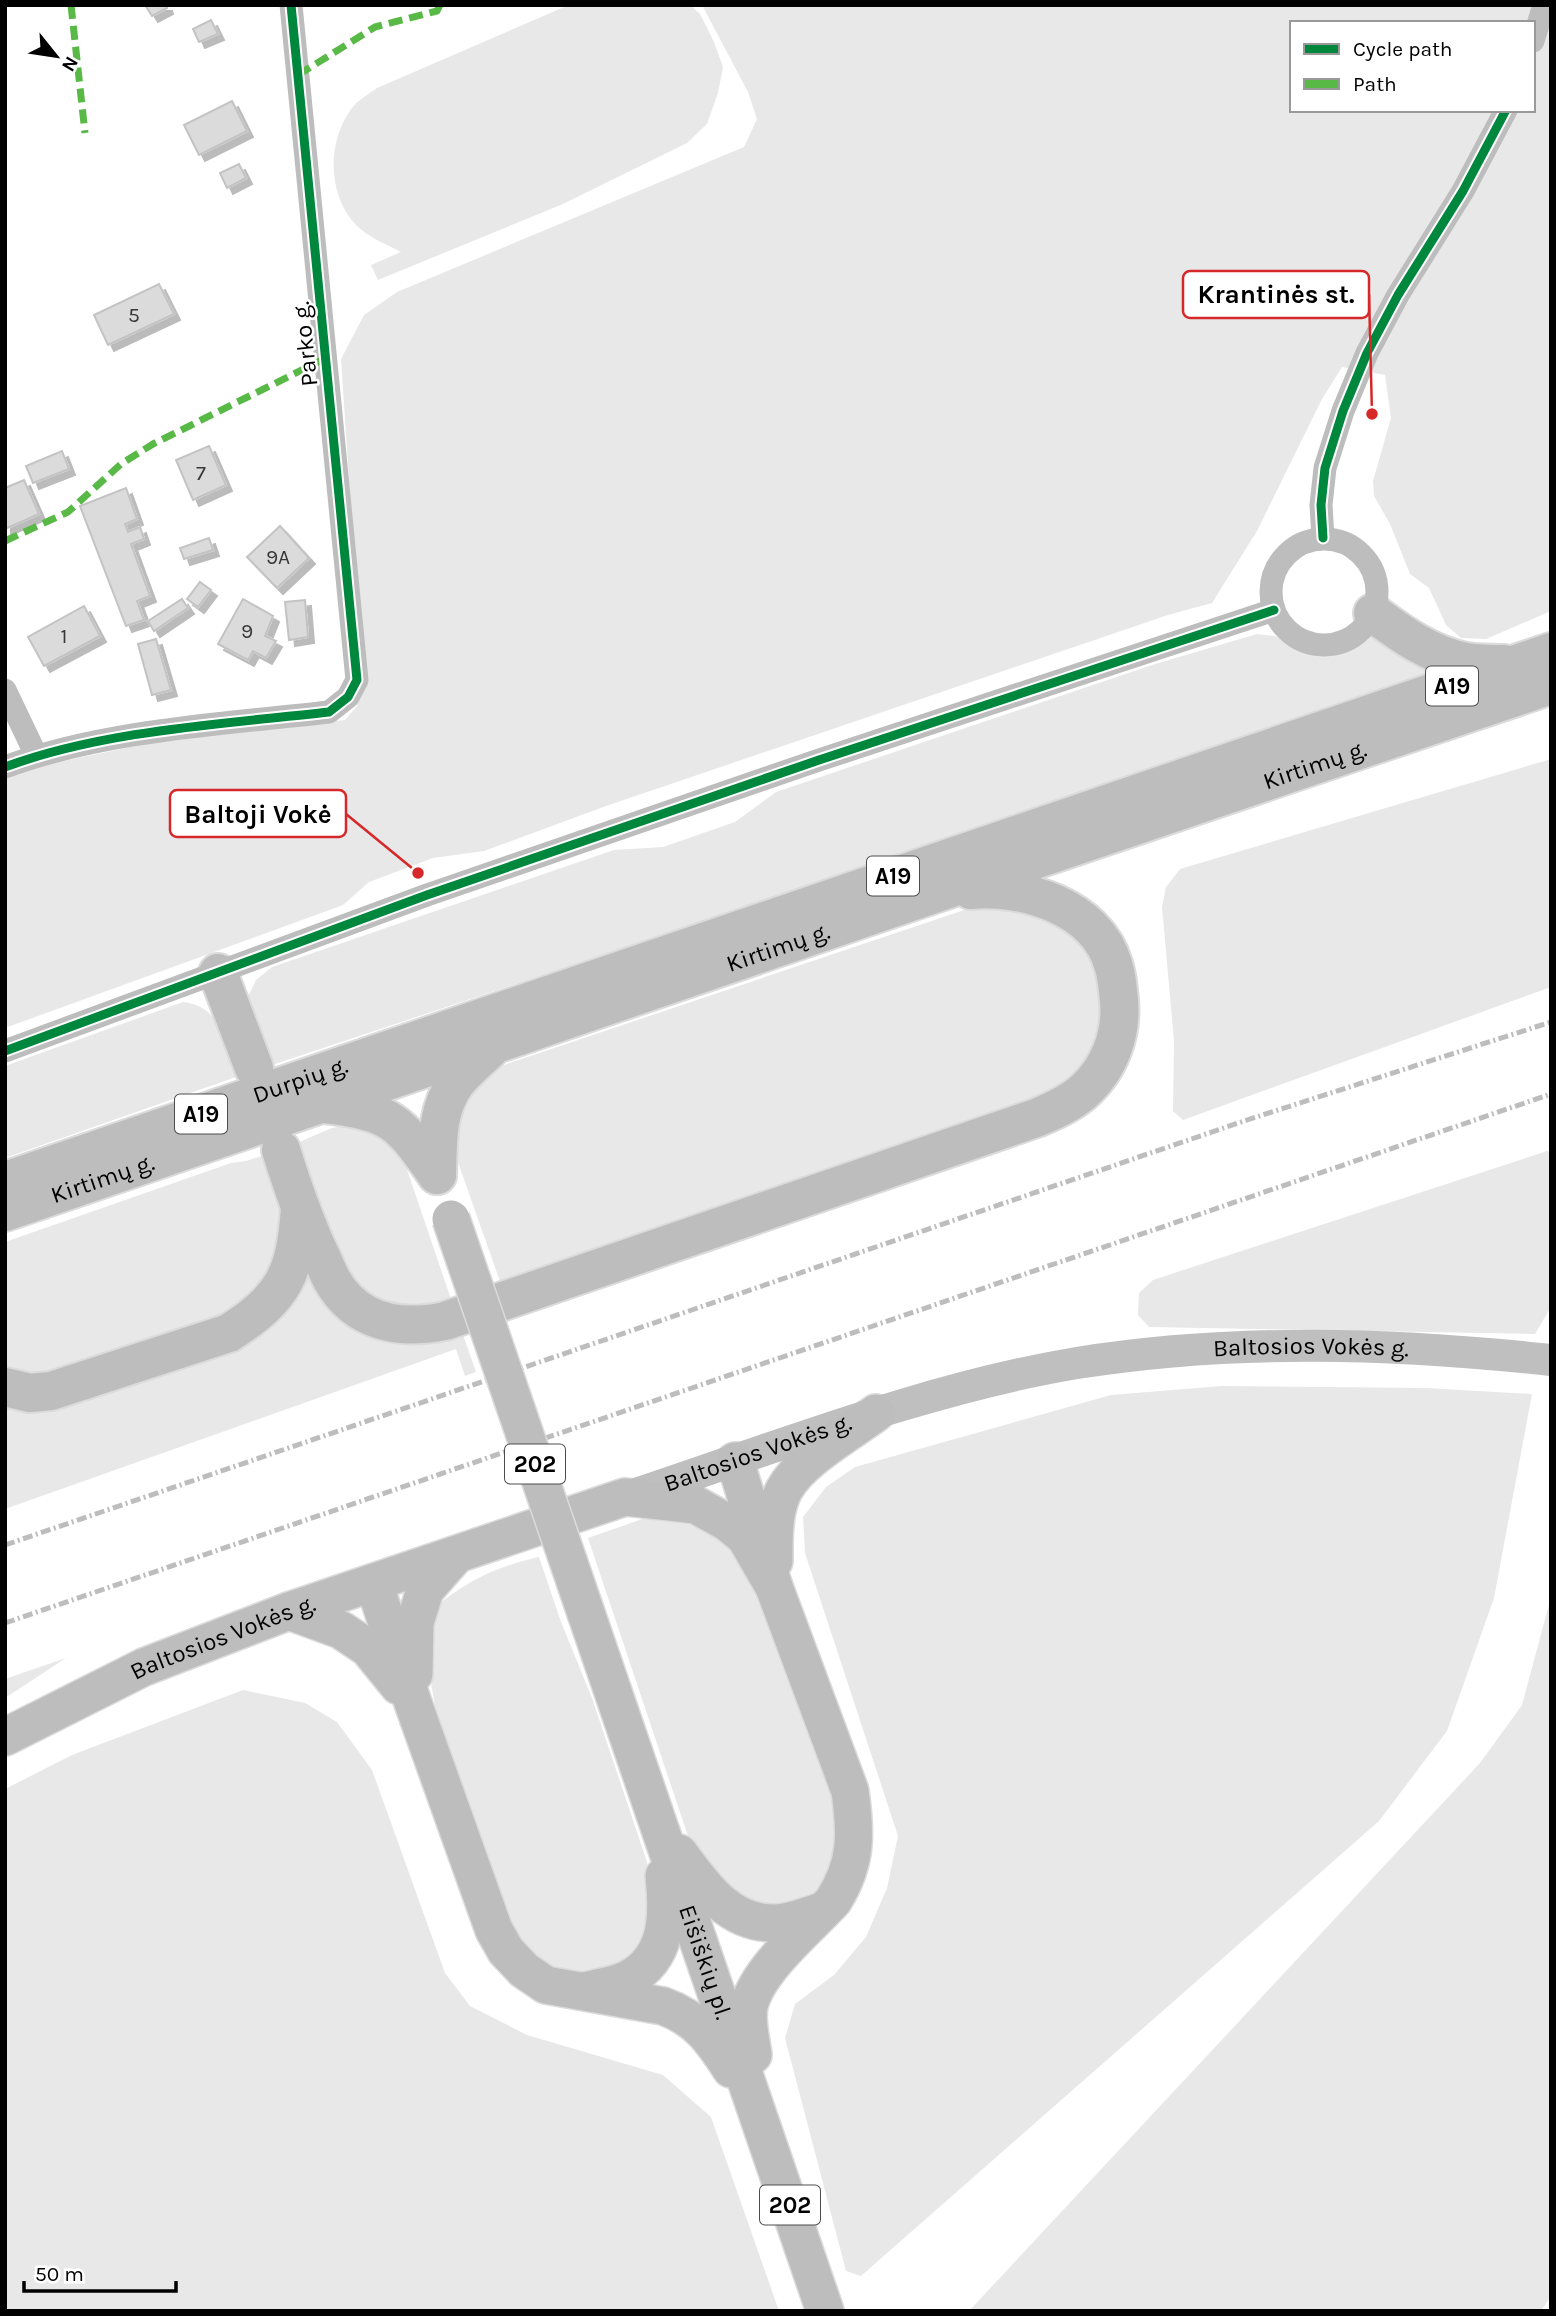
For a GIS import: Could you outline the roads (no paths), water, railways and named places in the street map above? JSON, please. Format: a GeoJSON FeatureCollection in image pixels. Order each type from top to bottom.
{"type":"FeatureCollection","features":[{"type":"Feature","properties":{"kind":"highway"},"geometry":{"type":"LineString","coordinates":[[1373,613],[1406,638],[1446,656],[1466,662],[1513,665]]}},
{"type":"Feature","properties":{"kind":"highway","name":"Kirtimų g."},"geometry":{"type":"LineString","coordinates":[[394,1047],[1551,652]]}},
{"type":"Feature","properties":{"kind":"highway","name":"Kirtimų g."},"geometry":{"type":"LineString","coordinates":[[6,1204],[321,1104],[1551,685]]}},
{"type":"Feature","properties":{"kind":"highway"},"geometry":{"type":"LineString","coordinates":[[281,1150],[300,1209],[333,1282],[348,1300],[380,1321],[399,1326],[423,1325],[445,1321],[1060,1108],[1083,1092],[1098,1074],[1111,1054],[1118,1034],[1118,985],[1113,961],[1103,944],[1090,927],[1069,911],[1024,892],[995,888],[934,894]]}},
{"type":"Feature","properties":{"kind":"highway"},"geometry":{"type":"LineString","coordinates":[[218,973],[254,1068]]}},
{"type":"Feature","properties":{"kind":"highway"},"geometry":{"type":"LineString","coordinates":[[437,1175],[438,1127],[447,1097],[456,1082],[496,1043]]}},
{"type":"Feature","properties":{"kind":"highway","name":"Durpių g."},"geometry":{"type":"LineString","coordinates":[[6,1204],[394,1047]]}},
{"type":"Feature","properties":{"kind":"highway"},"geometry":{"type":"LineString","coordinates":[[321,1104],[361,1108],[388,1119],[410,1137],[437,1175]]}},
{"type":"Feature","properties":{"kind":"highway"},"geometry":{"type":"LineString","coordinates":[[5,1387],[30,1393],[51,1391],[229,1333],[251,1319],[281,1289],[297,1247],[300,1209]]}},
{"type":"Feature","properties":{"kind":"main road","name":"Eišiškių pl."},"geometry":{"type":"LineString","coordinates":[[437,1175],[825,2311]]}},
{"type":"Feature","properties":{"kind":"main road","name":"Baltosios Vokės g."},"geometry":{"type":"LineString","coordinates":[[5,1737],[144,1667],[289,1611],[876,1413],[1004,1379],[1075,1364],[1188,1348],[1307,1344],[1453,1349],[1551,1360]]}},
{"type":"Feature","properties":{"kind":"main road"},"geometry":{"type":"LineString","coordinates":[[774,1587],[774,1528],[784,1491],[808,1462],[876,1413]]}},
{"type":"Feature","properties":{"kind":"main road"},"geometry":{"type":"LineString","coordinates":[[735,1461],[774,1587],[850,1791],[854,1843],[851,1863],[840,1889],[770,1967],[752,1998],[748,2018],[760,2118]]}},
{"type":"Feature","properties":{"kind":"main road"},"geometry":{"type":"LineString","coordinates":[[625,1497],[696,1505],[728,1523],[744,1537],[774,1587]]}},
{"type":"Feature","properties":{"kind":"main road"},"geometry":{"type":"LineString","coordinates":[[413,1703],[415,1623],[425,1590],[456,1555]]}},
{"type":"Feature","properties":{"kind":"main road"},"geometry":{"type":"LineString","coordinates":[[374,1583],[413,1703],[494,1930],[506,1951],[524,1970],[546,1985],[663,2006],[692,2020],[705,2030],[720,2050],[760,2118]]}},
{"type":"Feature","properties":{"kind":"main road"},"geometry":{"type":"LineString","coordinates":[[289,1611],[341,1630],[368,1648],[413,1703]]}},
{"type":"Feature","properties":{"kind":"main road"},"geometry":{"type":"LineString","coordinates":[[660,1826],[701,1884],[731,1912],[750,1921],[777,1923],[823,1911]]}},
{"type":"Feature","properties":{"kind":"main road"},"geometry":{"type":"LineString","coordinates":[[579,1992],[628,1979],[645,1967],[657,1950],[666,1931],[667,1909],[660,1826]]}},
{"type":"Feature","properties":{"kind":"street","name":"Parko g."},"geometry":{"type":"LineString","coordinates":[[36,755],[148,733],[329,712],[348,697],[357,680],[290,5]]}},
{"type":"Feature","properties":{"kind":"street"},"geometry":{"type":"LineString","coordinates":[[1535,34],[1544,5]]}},
{"type":"Feature","properties":{"kind":"street"},"geometry":{"type":"LineString","coordinates":[[1324,538],[1321,505],[1325,468],[1343,411],[1367,353],[1505,112]]}},
{"type":"Feature","properties":{"kind":"street"},"geometry":{"type":"LineString","coordinates":[[1324,538],[1343,542],[1362,554],[1374,570],[1378,598],[1373,613],[1358,633],[1340,643],[1321,645],[1301,640],[1285,628],[1274,610],[1271,588],[1280,561],[1294,547],[1309,540],[1324,538]]}},
{"type":"Feature","properties":{"kind":"street"},"geometry":{"type":"LineString","coordinates":[[5,1051],[400,905],[819,760],[1274,610]]}},
{"type":"Feature","properties":{"kind":"street"},"geometry":{"type":"LineString","coordinates":[[5,690],[36,755],[5,767]]}},
{"type":"Feature","properties":{"kind":"railway"},"geometry":{"type":"LineString","coordinates":[[5,1545],[1247,1120],[1551,1022]]}},
{"type":"Feature","properties":{"kind":"railway"},"geometry":{"type":"LineString","coordinates":[[5,1623],[1551,1094]]}},
{"type":"Feature","properties":{"kind":"place","name":"Krantinės st."},"geometry":{"type":"Point","coordinates":[1372,414]}},
{"type":"Feature","properties":{"kind":"place","name":"Baltoji Vokė"},"geometry":{"type":"Point","coordinates":[418,873]}}]}
